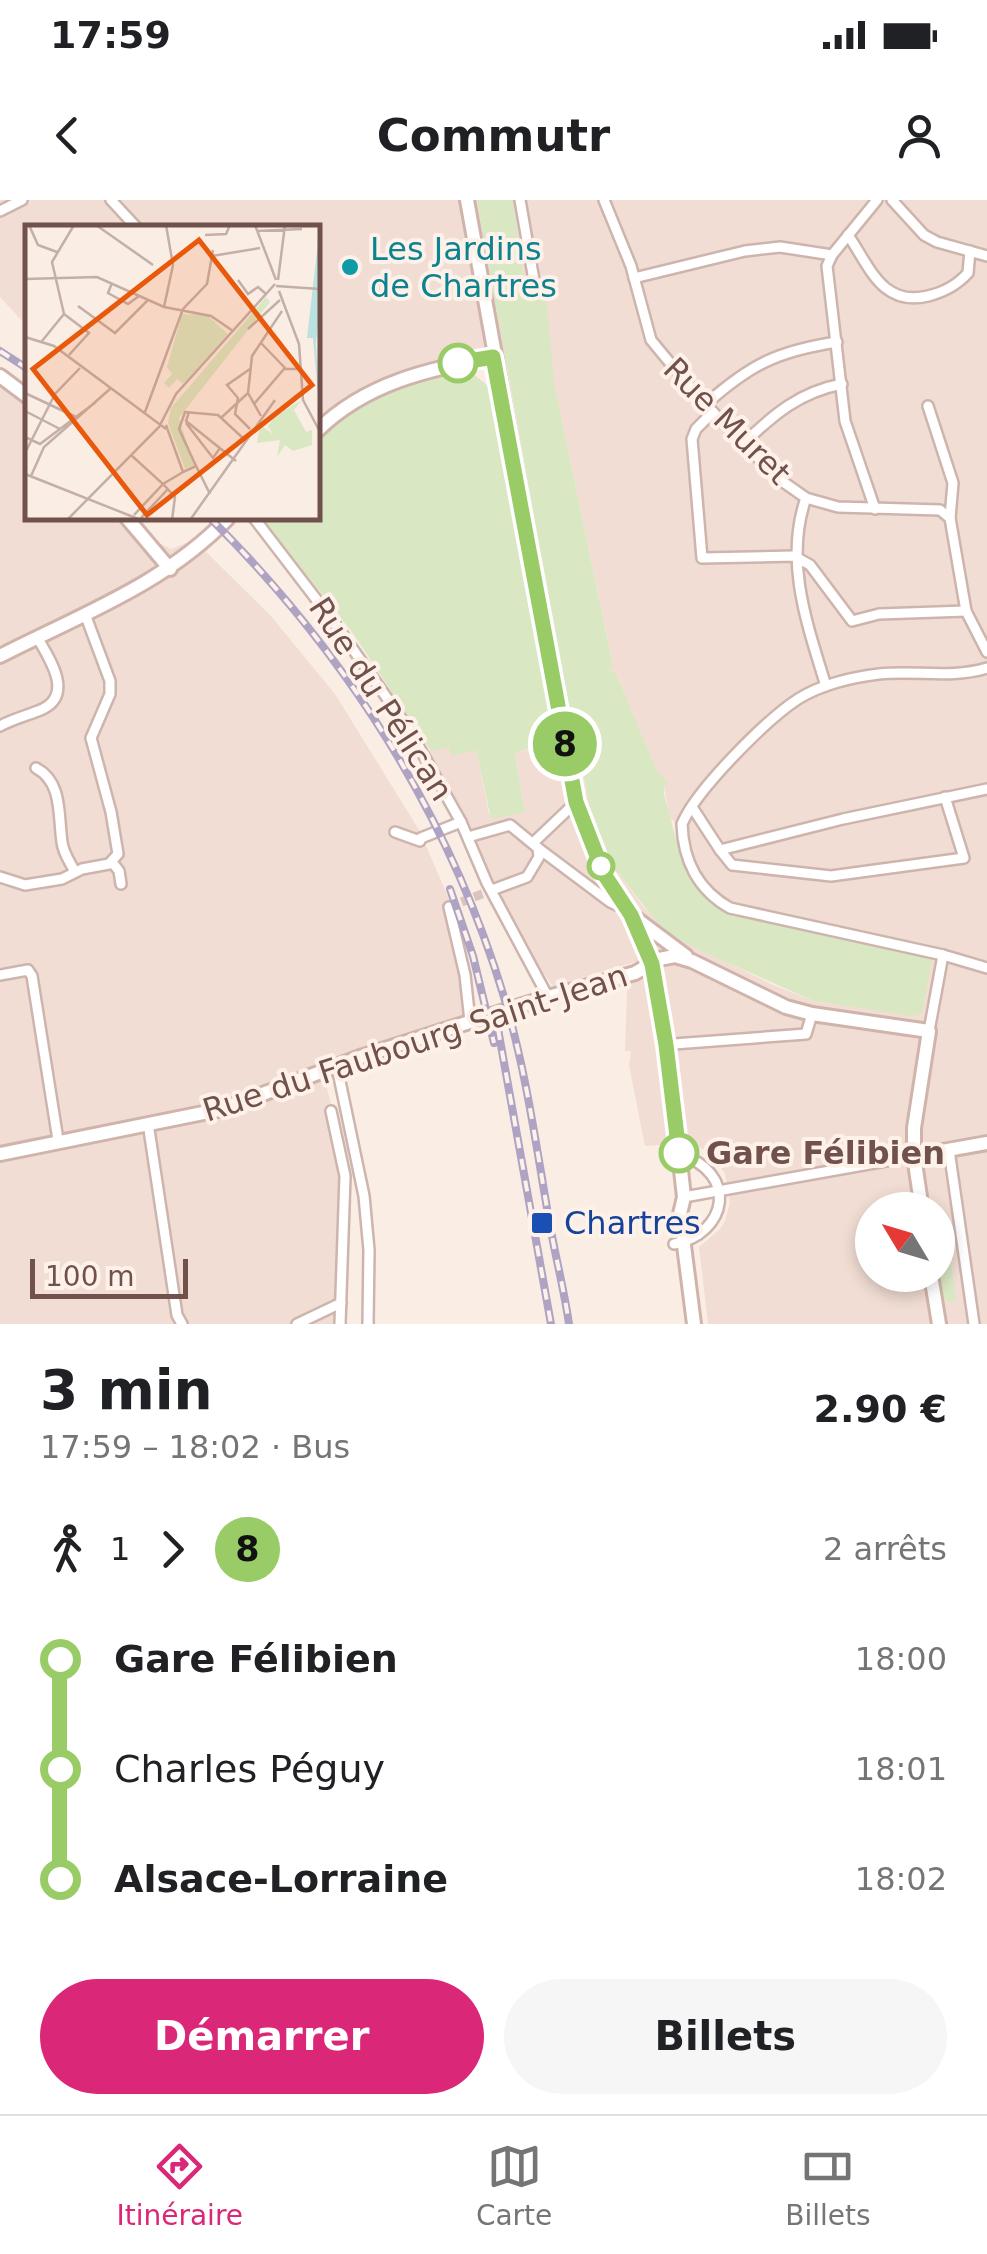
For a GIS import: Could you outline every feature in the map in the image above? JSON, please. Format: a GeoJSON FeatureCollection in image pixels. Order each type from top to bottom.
{"type":"FeatureCollection","features":[{"type":"Feature","properties":{"kind":"main road"},"geometry":{"type":"LineString","coordinates":[[467,200],[576,802],[604,874],[629,912],[652,964],[684,1196],[678,1243],[694,1324]]}},
{"type":"Feature","properties":{"kind":"main road"},"geometry":{"type":"LineString","coordinates":[[320,428],[357,400],[384,386],[420,372],[493,357]]}},
{"type":"Feature","properties":{"kind":"main road"},"geometry":{"type":"LineString","coordinates":[[0,376],[25,396]]}},
{"type":"Feature","properties":{"kind":"main road"},"geometry":{"type":"LineString","coordinates":[[128,520],[170,569]]}},
{"type":"Feature","properties":{"kind":"main road"},"geometry":{"type":"LineString","coordinates":[[0,656],[170,569],[226,520]]}},
{"type":"Feature","properties":{"kind":"main road"},"geometry":{"type":"LineString","coordinates":[[629,912],[692,961],[786,1007],[929,1031],[914,1128],[919,1192]]}},
{"type":"Feature","properties":{"kind":"main road","name":"Rue du Faubourg Saint-Jean"},"geometry":{"type":"LineString","coordinates":[[0,1154],[223,1109],[548,996],[635,973],[675,956],[692,961]]}},
{"type":"Feature","properties":{"kind":"main road"},"geometry":{"type":"LineString","coordinates":[[914,1156],[987,1143]]}},
{"type":"Feature","properties":{"kind":"main road"},"geometry":{"type":"LineString","coordinates":[[933,1292],[938,1324]]}},
{"type":"Feature","properties":{"kind":"street"},"geometry":{"type":"LineString","coordinates":[[0,211],[22,200]]}},
{"type":"Feature","properties":{"kind":"street"},"geometry":{"type":"LineString","coordinates":[[111,200],[134,225]]}},
{"type":"Feature","properties":{"kind":"street"},"geometry":{"type":"LineString","coordinates":[[520,200],[535,286]]}},
{"type":"Feature","properties":{"kind":"street","name":"Rue Muret"},"geometry":{"type":"LineString","coordinates":[[604,200],[634,278],[651,340],[709,408],[779,479],[806,498],[838,507],[940,510],[950,518]]}},
{"type":"Feature","properties":{"kind":"street"},"geometry":{"type":"LineString","coordinates":[[875,510],[845,421],[827,266],[878,200]]}},
{"type":"Feature","properties":{"kind":"street"},"geometry":{"type":"LineString","coordinates":[[892,200],[924,235],[987,256]]}},
{"type":"Feature","properties":{"kind":"street"},"geometry":{"type":"LineString","coordinates":[[848,235],[884,288],[898,297],[923,297],[948,290],[968,273],[970,252]]}},
{"type":"Feature","properties":{"kind":"street"},"geometry":{"type":"LineString","coordinates":[[634,278],[745,251],[780,247],[832,255]]}},
{"type":"Feature","properties":{"kind":"street"},"geometry":{"type":"LineString","coordinates":[[838,342],[771,356],[744,372],[709,408],[692,440],[702,558],[794,556],[810,566],[852,621],[879,614],[966,611]]}},
{"type":"Feature","properties":{"kind":"street"},"geometry":{"type":"LineString","coordinates":[[744,443],[791,401],[842,384]]}},
{"type":"Feature","properties":{"kind":"street"},"geometry":{"type":"LineString","coordinates":[[928,406],[952,483],[950,518],[966,611],[987,652]]}},
{"type":"Feature","properties":{"kind":"street"},"geometry":{"type":"LineString","coordinates":[[806,498],[797,523],[794,556],[807,623],[826,686]]}},
{"type":"Feature","properties":{"kind":"street","name":"Rue du Pélican"},"geometry":{"type":"LineString","coordinates":[[256,520],[410,731],[461,822],[548,996]]}},
{"type":"Feature","properties":{"kind":"street"},"geometry":{"type":"LineString","coordinates":[[0,878],[25,885],[62,879],[113,861],[118,854],[91,738],[110,694],[110,681],[85,614]]}},
{"type":"Feature","properties":{"kind":"street"},"geometry":{"type":"LineString","coordinates":[[0,726],[38,711],[58,693],[56,673],[37,637]]}},
{"type":"Feature","properties":{"kind":"street"},"geometry":{"type":"LineString","coordinates":[[987,668],[971,674],[875,674],[826,686],[800,698],[775,716],[710,782],[682,824],[688,865],[704,888],[730,908],[987,968]]}},
{"type":"Feature","properties":{"kind":"street"},"geometry":{"type":"LineString","coordinates":[[36,768],[48,776],[58,798],[62,844],[75,872]]}},
{"type":"Feature","properties":{"kind":"street"},"geometry":{"type":"LineString","coordinates":[[720,850],[987,789]]}},
{"type":"Feature","properties":{"kind":"street"},"geometry":{"type":"LineString","coordinates":[[692,807],[732,865],[819,875],[964,858],[945,797]]}},
{"type":"Feature","properties":{"kind":"street"},"geometry":{"type":"LineString","coordinates":[[536,845],[576,802]]}},
{"type":"Feature","properties":{"kind":"street"},"geometry":{"type":"LineString","coordinates":[[395,832],[420,841],[461,822]]}},
{"type":"Feature","properties":{"kind":"street"},"geometry":{"type":"LineString","coordinates":[[468,837],[510,825],[610,902],[629,912]]}},
{"type":"Feature","properties":{"kind":"street"},"geometry":{"type":"LineString","coordinates":[[492,890],[528,877],[539,857],[536,845]]}},
{"type":"Feature","properties":{"kind":"street"},"geometry":{"type":"LineString","coordinates":[[113,861],[122,884]]}},
{"type":"Feature","properties":{"kind":"street"},"geometry":{"type":"LineString","coordinates":[[448,907],[470,1021]]}},
{"type":"Feature","properties":{"kind":"street"},"geometry":{"type":"LineString","coordinates":[[929,1031],[943,955]]}},
{"type":"Feature","properties":{"kind":"street"},"geometry":{"type":"LineString","coordinates":[[0,975],[28,970],[32,976],[58,1140]]}},
{"type":"Feature","properties":{"kind":"street"},"geometry":{"type":"LineString","coordinates":[[674,1044],[806,1034],[812,1014]]}},
{"type":"Feature","properties":{"kind":"street"},"geometry":{"type":"LineString","coordinates":[[336,1067],[364,1196],[370,1250],[368,1324]]}},
{"type":"Feature","properties":{"kind":"street"},"geometry":{"type":"LineString","coordinates":[[331,1112],[346,1176],[340,1324]]}},
{"type":"Feature","properties":{"kind":"street"},"geometry":{"type":"LineString","coordinates":[[148,1123],[182,1324]]}},
{"type":"Feature","properties":{"kind":"street"},"geometry":{"type":"LineString","coordinates":[[949,1150],[974,1324]]}},
{"type":"Feature","properties":{"kind":"street"},"geometry":{"type":"LineString","coordinates":[[678,1243],[707,1225],[720,1201],[721,1190],[719,1182],[700,1162],[679,1154]]}},
{"type":"Feature","properties":{"kind":"street"},"geometry":{"type":"LineString","coordinates":[[684,1196],[914,1156]]}},
{"type":"Feature","properties":{"kind":"street"},"geometry":{"type":"LineString","coordinates":[[298,1324],[341,1303]]}},
{"type":"Feature","properties":{"kind":"shaded area"},"geometry":{"type":"Polygon","coordinates":[[[0,200],[987,200],[987,1324],[708,1324],[699,1247],[725,1221],[730,1203],[725,1173],[706,1150],[686,1143],[645,1146],[629,1065],[631,1051],[625,1051],[627,992],[635,962],[553,986],[487,898],[452,816],[418,754],[449,746],[476,750],[489,814],[525,811],[515,753],[575,736],[586,791],[617,871],[644,908],[672,935],[814,1001],[913,1013],[729,910],[708,897],[691,879],[681,858],[674,821],[670,819],[664,787],[669,784],[657,771],[616,673],[609,670],[613,665],[550,348],[385,387],[320,434],[320,225],[25,225],[25,324],[0,297],[0,200]]]}},
{"type":"Feature","properties":{"kind":"shaded area"},"geometry":{"type":"Polygon","coordinates":[[[0,368],[25,387],[25,520],[135,520],[152,540],[171,549],[194,540],[270,615],[335,694],[419,830],[449,899],[468,963],[478,1025],[324,1077],[346,1162],[347,1324],[0,1324],[0,368]]]}},
{"type":"Feature","properties":{"kind":"green space"},"geometry":{"type":"Polygon","coordinates":[[[477,200],[513,200],[525,286],[548,286],[554,382],[613,666],[609,670],[616,673],[657,771],[669,784],[664,787],[664,794],[681,858],[691,879],[708,897],[729,910],[927,955],[932,960],[922,1013],[912,1016],[814,1001],[699,950],[654,919],[617,871],[593,819],[569,712],[477,200]]]}},
{"type":"Feature","properties":{"kind":"green space"},"geometry":{"type":"Polygon","coordinates":[[[469,370],[490,388],[554,740],[515,753],[525,812],[491,819],[476,750],[451,756],[449,747],[431,751],[352,632],[263,520],[320,520],[320,435],[371,399],[427,379],[469,370]]]}},
{"type":"Feature","properties":{"kind":"green space"},"geometry":{"type":"Polygon","coordinates":[[[942,1292],[955,1292],[956,1300],[947,1302],[942,1292]]]}},
{"type":"Feature","properties":{"kind":"tunnel"},"geometry":{"type":"LineString","coordinates":[[449,907],[492,890]]}},
{"type":"Feature","properties":{"kind":"railway"},"geometry":{"type":"LineString","coordinates":[[0,351],[25,367]]}},
{"type":"Feature","properties":{"kind":"railway"},"geometry":{"type":"LineString","coordinates":[[212,520],[305,624],[348,680],[387,739],[454,864],[481,929],[512,1024],[569,1324]]}},
{"type":"Feature","properties":{"kind":"railway"},"geometry":{"type":"LineString","coordinates":[[450,889],[473,956],[494,1043]]}},
{"type":"Feature","properties":{"kind":"railway"},"geometry":{"type":"LineString","coordinates":[[498,1029],[551,1324]]}},
{"type":"Feature","properties":{"kind":"bus line","name":"8"},"geometry":{"type":"LineString","coordinates":[[458,363],[493,357],[576,802],[604,874],[631,915],[652,964],[679,1153]]}},
{"type":"Feature","properties":{"kind":"place","name":"Les Jardins de Chartres"},"geometry":{"type":"Point","coordinates":[350,267]}},
{"type":"Feature","properties":{"kind":"place","name":"Gare Félibien"},"geometry":{"type":"Point","coordinates":[679,1153]}},
{"type":"Feature","properties":{"kind":"place","name":"Chartres"},"geometry":{"type":"Point","coordinates":[542,1223]}}]}
